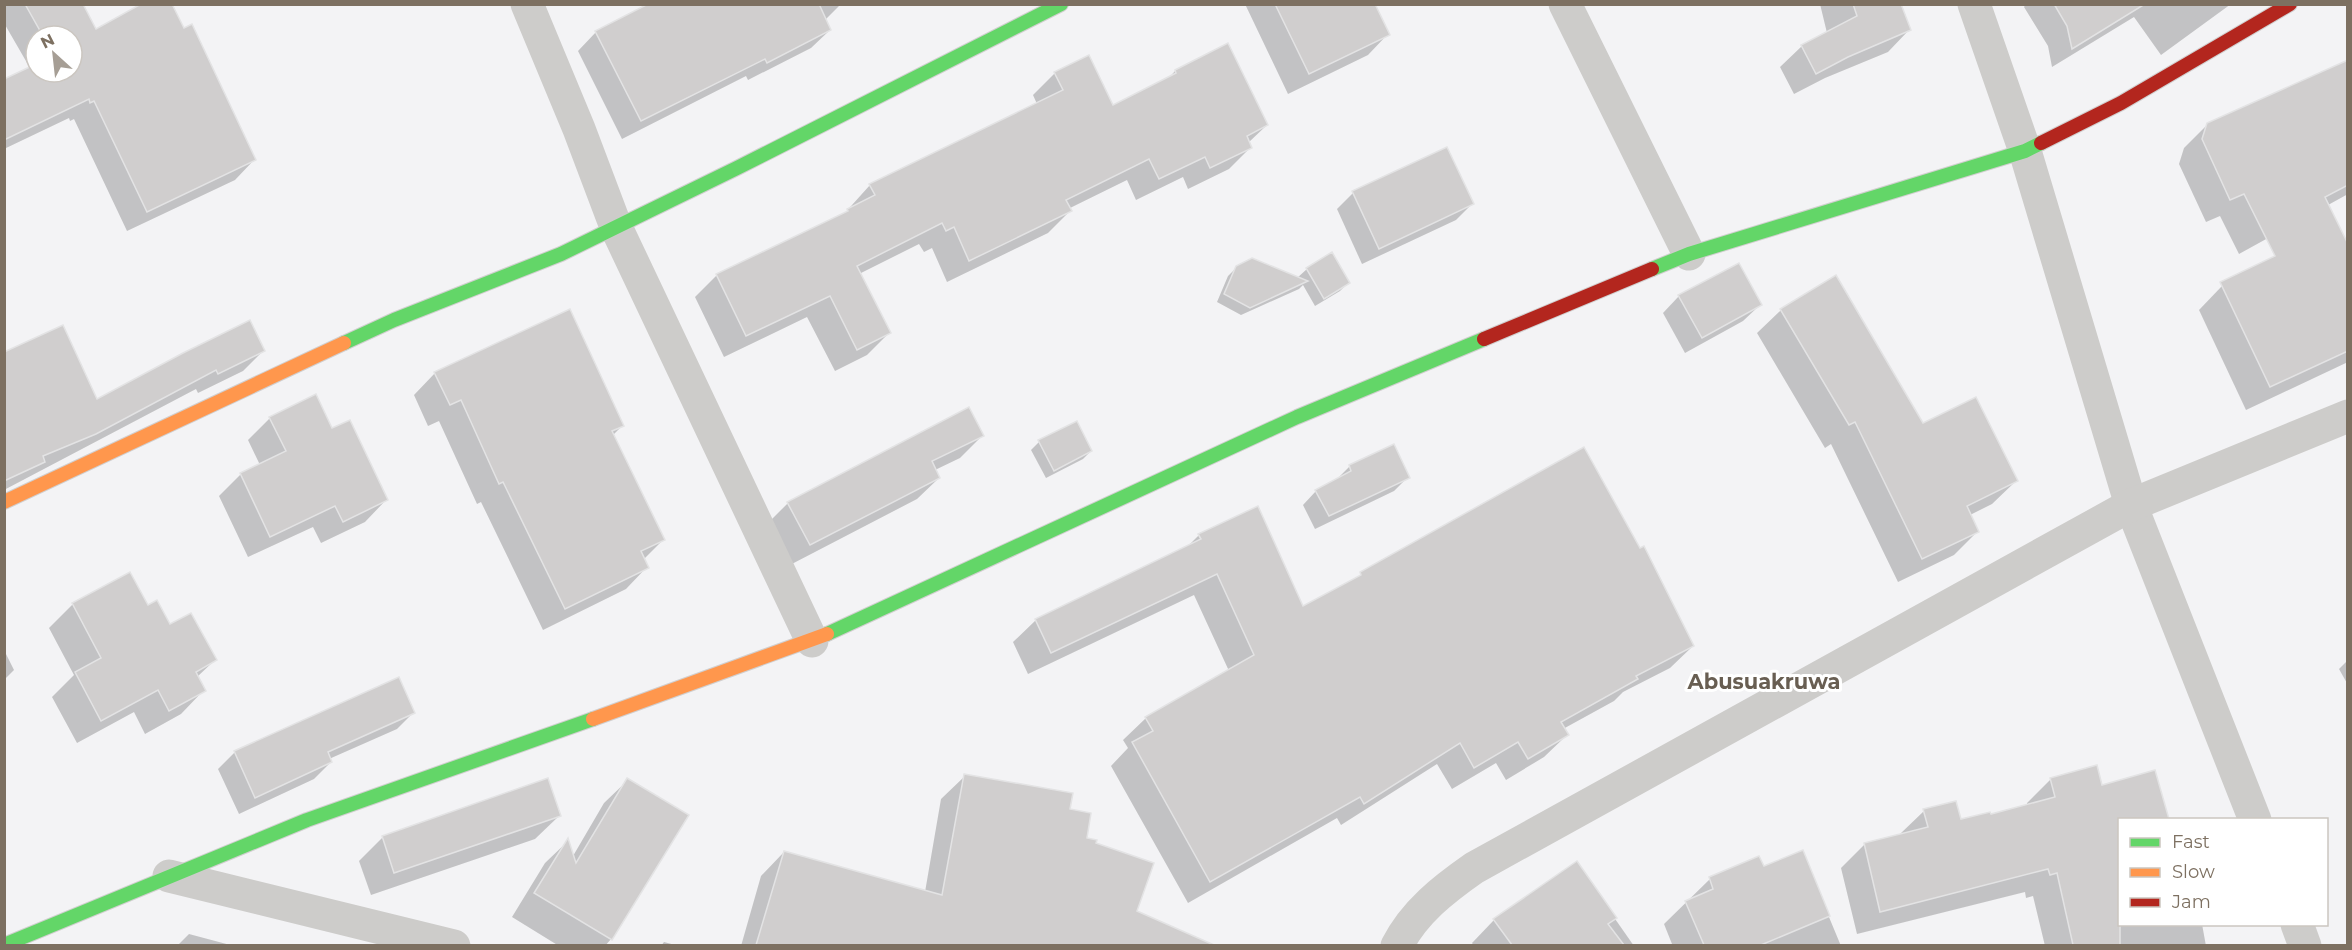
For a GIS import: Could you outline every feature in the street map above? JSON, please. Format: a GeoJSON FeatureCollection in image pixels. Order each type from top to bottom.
{"type":"FeatureCollection","features":[{"type":"Feature","properties":{"kind":"street"},"geometry":{"type":"LineString","coordinates":[[527,4],[579,129],[616,227],[812,641]]}},
{"type":"Feature","properties":{"kind":"street"},"geometry":{"type":"LineString","coordinates":[[4,502],[394,320],[561,254],[1061,4]]}},
{"type":"Feature","properties":{"kind":"street"},"geometry":{"type":"LineString","coordinates":[[1565,4],[1689,254]]}},
{"type":"Feature","properties":{"kind":"street"},"geometry":{"type":"LineString","coordinates":[[1974,4],[2025,151],[2131,505],[2255,818]]}},
{"type":"Feature","properties":{"kind":"street"},"geometry":{"type":"LineString","coordinates":[[4,945],[55,935],[169,876],[307,820],[812,641],[1297,417],[1689,254],[2025,151],[2121,103],[2290,4]]}},
{"type":"Feature","properties":{"kind":"street"},"geometry":{"type":"LineString","coordinates":[[1397,945],[1405,930],[1439,893],[1474,868],[2131,505],[2348,416]]}},
{"type":"Feature","properties":{"kind":"street"},"geometry":{"type":"LineString","coordinates":[[169,876],[454,945]]}},
{"type":"Feature","properties":{"kind":"street"},"geometry":{"type":"LineString","coordinates":[[2298,926],[2305,945]]}},
{"type":"Feature","properties":{"kind":"building"},"geometry":{"type":"Polygon","coordinates":[[[25,4],[83,4],[96,29],[141,4],[172,4],[184,28],[192,24],[256,160],[147,212],[94,101],[90,103],[89,99],[4,140],[4,79],[24,70],[24,84],[84,84],[84,24],[36,24],[25,4]]]}},
{"type":"Feature","properties":{"kind":"building"},"geometry":{"type":"Polygon","coordinates":[[[648,4],[819,4],[831,30],[767,63],[765,59],[641,121],[595,31],[648,4]]]}},
{"type":"Feature","properties":{"kind":"building"},"geometry":{"type":"Polygon","coordinates":[[[1275,4],[1375,4],[1390,35],[1309,74],[1275,4]]]}},
{"type":"Feature","properties":{"kind":"building"},"geometry":{"type":"Polygon","coordinates":[[[1853,4],[1901,4],[1911,30],[1848,57],[1816,74],[1801,45],[1857,16],[1853,4]]]}},
{"type":"Feature","properties":{"kind":"building"},"geometry":{"type":"Polygon","coordinates":[[[2054,4],[2145,4],[2072,49],[2067,26],[2054,4]]]}},
{"type":"Feature","properties":{"kind":"building"},"geometry":{"type":"Polygon","coordinates":[[[1228,43],[1268,125],[1247,136],[1252,148],[1210,168],[1205,157],[1159,179],[1149,159],[1066,200],[1072,211],[969,261],[954,227],[946,231],[942,223],[857,266],[891,333],[857,350],[830,296],[746,336],[716,274],[848,211],[847,209],[875,195],[869,184],[1063,90],[1054,72],[1089,55],[1113,105],[1228,43]]]}},
{"type":"Feature","properties":{"kind":"building"},"geometry":{"type":"Polygon","coordinates":[[[2348,60],[2348,185],[2325,197],[2348,244],[2348,351],[2270,387],[2220,282],[2275,256],[2244,194],[2230,200],[2202,139],[2207,123],[2348,60]]]}},
{"type":"Feature","properties":{"kind":"building"},"geometry":{"type":"Polygon","coordinates":[[[1447,147],[1474,204],[1379,249],[1352,191],[1447,147]]]}},
{"type":"Feature","properties":{"kind":"building"},"geometry":{"type":"Polygon","coordinates":[[[1332,252],[1350,283],[1324,299],[1306,268],[1332,252]]]}},
{"type":"Feature","properties":{"kind":"building"},"geometry":{"type":"Polygon","coordinates":[[[1252,258],[1308,281],[1250,308],[1224,294],[1236,266],[1252,258]]]}},
{"type":"Feature","properties":{"kind":"building"},"geometry":{"type":"Polygon","coordinates":[[[1739,263],[1762,305],[1702,338],[1678,295],[1739,263]]]}},
{"type":"Feature","properties":{"kind":"building"},"geometry":{"type":"Polygon","coordinates":[[[1836,275],[1923,423],[1976,397],[2018,481],[1967,506],[1979,532],[1922,559],[1855,422],[1849,425],[1780,309],[1836,275]]]}},
{"type":"Feature","properties":{"kind":"building"},"geometry":{"type":"Polygon","coordinates":[[[570,309],[624,426],[612,431],[665,540],[641,551],[649,568],[565,609],[503,482],[499,484],[461,400],[450,405],[434,372],[570,309]]]}},
{"type":"Feature","properties":{"kind":"building"},"geometry":{"type":"Polygon","coordinates":[[[250,320],[265,351],[218,374],[216,370],[96,434],[43,456],[45,462],[4,481],[4,352],[63,325],[97,399],[250,320]]]}},
{"type":"Feature","properties":{"kind":"building"},"geometry":{"type":"Polygon","coordinates":[[[316,394],[332,428],[350,420],[388,500],[343,522],[335,506],[270,537],[240,473],[286,451],[269,417],[316,394]]]}},
{"type":"Feature","properties":{"kind":"building"},"geometry":{"type":"Polygon","coordinates":[[[969,407],[984,436],[932,461],[940,478],[810,545],[787,502],[969,407]]]}},
{"type":"Feature","properties":{"kind":"building"},"geometry":{"type":"Polygon","coordinates":[[[1077,421],[1092,451],[1054,471],[1038,440],[1077,421]]]}},
{"type":"Feature","properties":{"kind":"building"},"geometry":{"type":"Polygon","coordinates":[[[1394,444],[1410,478],[1329,516],[1315,490],[1351,471],[1349,465],[1394,444]]]}},
{"type":"Feature","properties":{"kind":"building"},"geometry":{"type":"Polygon","coordinates":[[[1584,447],[1640,548],[1644,546],[1694,646],[1636,676],[1638,679],[1561,722],[1569,735],[1528,759],[1518,742],[1474,768],[1460,743],[1364,804],[1360,797],[1210,882],[1132,742],[1153,731],[1145,717],[1254,655],[1217,574],[1051,653],[1035,619],[1201,539],[1198,534],[1258,506],[1303,606],[1584,447]]]}},
{"type":"Feature","properties":{"kind":"building"},"geometry":{"type":"Polygon","coordinates":[[[130,572],[148,605],[157,600],[170,624],[191,613],[217,660],[196,672],[206,691],[169,711],[158,690],[101,721],[75,672],[101,658],[72,603],[130,572]]]}},
{"type":"Feature","properties":{"kind":"building"},"geometry":{"type":"Polygon","coordinates":[[[399,677],[415,713],[328,752],[332,762],[255,798],[234,751],[399,677]]]}},
{"type":"Feature","properties":{"kind":"building"},"geometry":{"type":"Polygon","coordinates":[[[2097,765],[2102,785],[2155,770],[2169,818],[2118,818],[2120,945],[2073,945],[2057,873],[2050,875],[2048,869],[1880,912],[1864,843],[1928,827],[1923,809],[1956,801],[1961,819],[1990,812],[1991,814],[2055,797],[2050,778],[2097,765]]]}},
{"type":"Feature","properties":{"kind":"building"},"geometry":{"type":"Polygon","coordinates":[[[964,774],[1073,793],[1070,809],[1091,813],[1087,838],[1154,863],[1137,911],[1214,945],[756,945],[784,851],[942,895],[964,774]]]}},
{"type":"Feature","properties":{"kind":"building"},"geometry":{"type":"Polygon","coordinates":[[[548,778],[561,816],[394,873],[382,836],[548,778]]]}},
{"type":"Feature","properties":{"kind":"building"},"geometry":{"type":"Polygon","coordinates":[[[627,778],[689,815],[612,940],[534,893],[568,838],[576,863],[627,778]]]}},
{"type":"Feature","properties":{"kind":"building"},"geometry":{"type":"Polygon","coordinates":[[[1803,850],[1830,916],[1761,945],[1704,945],[1685,901],[1713,889],[1709,877],[1759,856],[1764,866],[1803,850]]]}},
{"type":"Feature","properties":{"kind":"building"},"geometry":{"type":"Polygon","coordinates":[[[1577,861],[1617,918],[1608,924],[1624,945],[1512,945],[1493,919],[1577,861]]]}},
{"type":"Feature","properties":{"kind":"traffic: fast"},"geometry":{"type":"LineString","coordinates":[[344,343],[394,320],[561,254],[1061,4]]}},
{"type":"Feature","properties":{"kind":"traffic: fast"},"geometry":{"type":"LineString","coordinates":[[1652,269],[1689,254],[2025,151],[2041,143]]}},
{"type":"Feature","properties":{"kind":"traffic: fast"},"geometry":{"type":"LineString","coordinates":[[827,634],[1297,417],[1484,339]]}},
{"type":"Feature","properties":{"kind":"traffic: fast"},"geometry":{"type":"LineString","coordinates":[[4,945],[307,820],[593,719]]}},
{"type":"Feature","properties":{"kind":"traffic: slow"},"geometry":{"type":"LineString","coordinates":[[4,502],[344,343]]}},
{"type":"Feature","properties":{"kind":"traffic: slow"},"geometry":{"type":"LineString","coordinates":[[593,719],[827,634]]}},
{"type":"Feature","properties":{"kind":"traffic: jam"},"geometry":{"type":"LineString","coordinates":[[2041,143],[2121,103],[2290,4]]}},
{"type":"Feature","properties":{"kind":"traffic: jam"},"geometry":{"type":"LineString","coordinates":[[1484,339],[1652,269]]}},
{"type":"Feature","properties":{"kind":"district","name":"Abusuakruwa"},"geometry":{"type":"Point","coordinates":[1764,681]}}]}
